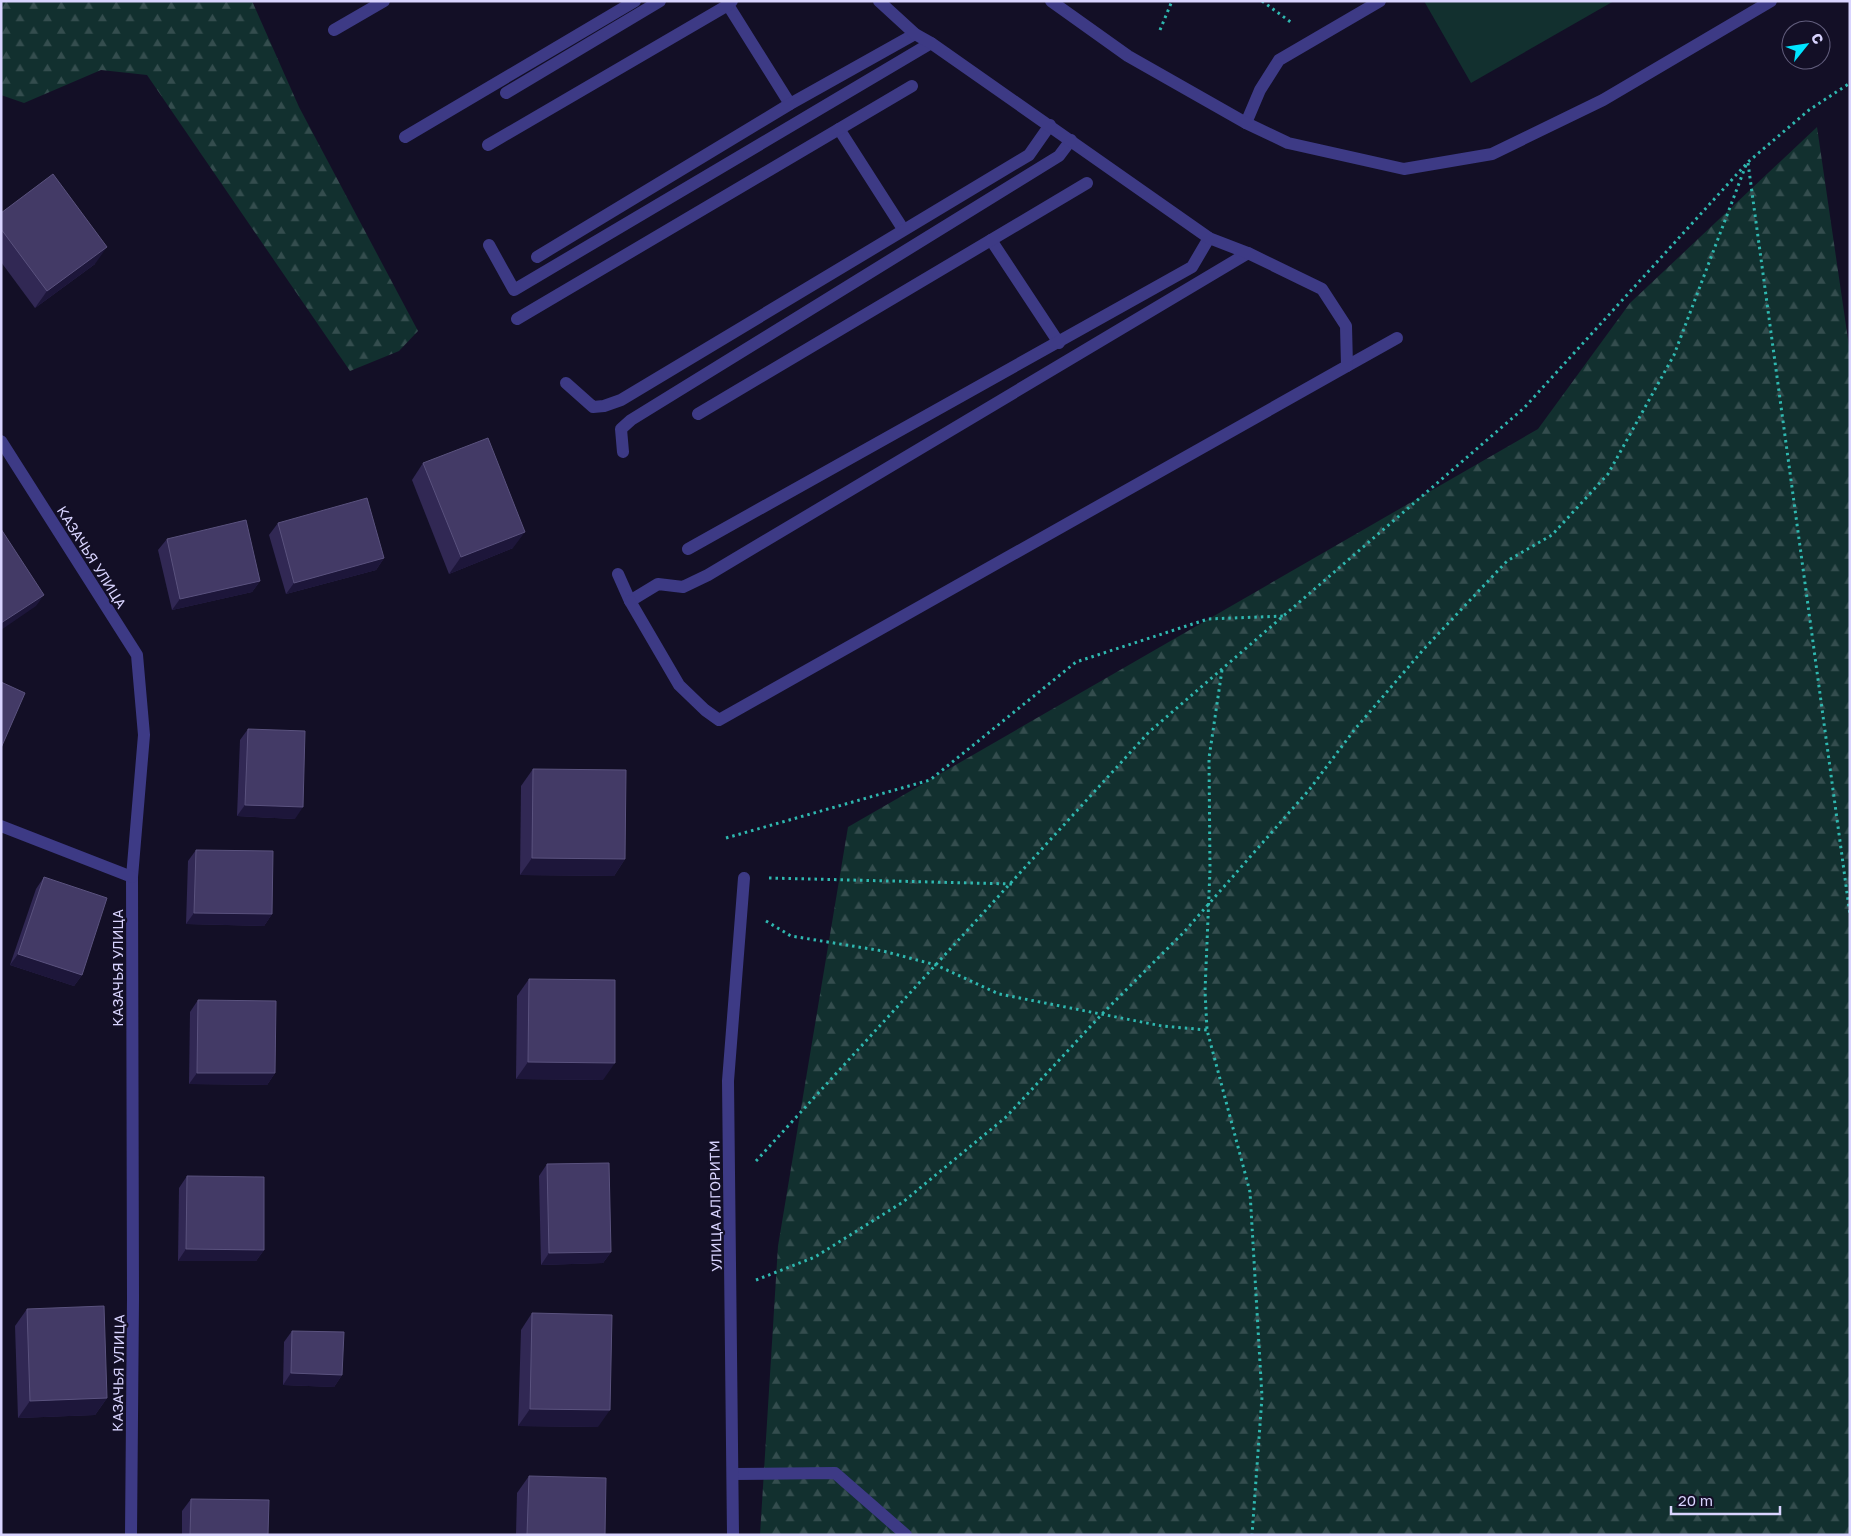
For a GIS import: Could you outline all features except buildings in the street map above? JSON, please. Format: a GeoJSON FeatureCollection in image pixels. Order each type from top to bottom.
{"type":"FeatureCollection","features":[{"type":"Feature","properties":{"kind":"street"},"geometry":{"type":"LineString","coordinates":[[334,30],[384,1]]}},
{"type":"Feature","properties":{"kind":"street"},"geometry":{"type":"LineString","coordinates":[[405,137],[635,1]]}},
{"type":"Feature","properties":{"kind":"street"},"geometry":{"type":"LineString","coordinates":[[506,93],[660,1]]}},
{"type":"Feature","properties":{"kind":"street"},"geometry":{"type":"LineString","coordinates":[[879,1],[915,34],[1050,125],[1209,238],[1248,253],[1322,289],[1346,326],[1347,366]]}},
{"type":"Feature","properties":{"kind":"street"},"geometry":{"type":"LineString","coordinates":[[1246,124],[1260,90],[1279,60],[1380,1]]}},
{"type":"Feature","properties":{"kind":"street"},"geometry":{"type":"LineString","coordinates":[[1054,2],[1128,56],[1246,124],[1288,143],[1404,169],[1492,154],[1603,100],[1771,1]]}},
{"type":"Feature","properties":{"kind":"street"},"geometry":{"type":"LineString","coordinates":[[488,145],[730,3],[790,104]]}},
{"type":"Feature","properties":{"kind":"street"},"geometry":{"type":"LineString","coordinates":[[537,257],[790,104],[915,34]]}},
{"type":"Feature","properties":{"kind":"street"},"geometry":{"type":"LineString","coordinates":[[488,245],[514,290],[931,43]]}},
{"type":"Feature","properties":{"kind":"street"},"geometry":{"type":"LineString","coordinates":[[517,319],[912,86]]}},
{"type":"Feature","properties":{"kind":"street"},"geometry":{"type":"LineString","coordinates":[[566,383],[593,407],[604,406],[621,400],[1029,155],[1050,125]]}},
{"type":"Feature","properties":{"kind":"street"},"geometry":{"type":"LineString","coordinates":[[839,129],[903,229]]}},
{"type":"Feature","properties":{"kind":"street"},"geometry":{"type":"LineString","coordinates":[[622,452],[621,429],[631,420],[1059,156],[1071,140]]}},
{"type":"Feature","properties":{"kind":"street"},"geometry":{"type":"LineString","coordinates":[[698,414],[1087,183]]}},
{"type":"Feature","properties":{"kind":"street"},"geometry":{"type":"LineString","coordinates":[[688,549],[1192,267],[1209,238]]}},
{"type":"Feature","properties":{"kind":"street"},"geometry":{"type":"LineString","coordinates":[[991,240],[1059,343]]}},
{"type":"Feature","properties":{"kind":"street"},"geometry":{"type":"LineString","coordinates":[[630,601],[658,584],[683,587],[708,575],[1248,253]]}},
{"type":"Feature","properties":{"kind":"street"},"geometry":{"type":"LineString","coordinates":[[618,574],[630,601],[679,685],[705,710],[719,720],[1397,338]]}},
{"type":"Feature","properties":{"kind":"street","name":"КАЗАЧЬЯ УЛИЦА"},"geometry":{"type":"LineString","coordinates":[[1,441],[136,655],[144,735],[132,877],[133,1299],[131,1535]]}},
{"type":"Feature","properties":{"kind":"street"},"geometry":{"type":"LineString","coordinates":[[1,826],[132,877]]}},
{"type":"Feature","properties":{"kind":"street","name":"УЛИЦА АЛГОРИТМ"},"geometry":{"type":"LineString","coordinates":[[733,1535],[728,1080],[744,878]]}},
{"type":"Feature","properties":{"kind":"street"},"geometry":{"type":"LineString","coordinates":[[733,1474],[835,1473],[906,1535]]}},
{"type":"Feature","properties":{"kind":"path"},"geometry":{"type":"LineString","coordinates":[[1160,30],[1172,1]]}},
{"type":"Feature","properties":{"kind":"path"},"geometry":{"type":"LineString","coordinates":[[1262,1],[1285,17],[1312,42]]}},
{"type":"Feature","properties":{"kind":"path"},"geometry":{"type":"LineString","coordinates":[[730,1189],[1012,884],[1149,732],[1524,408],[1748,162],[1809,110],[1850,83]]}},
{"type":"Feature","properties":{"kind":"path"},"geometry":{"type":"LineString","coordinates":[[731,1290],[815,1257],[903,1202],[1006,1117],[1103,1013],[1184,932],[1309,790],[1355,729],[1423,650],[1507,561],[1552,535],[1608,474],[1674,356],[1748,162]]}},
{"type":"Feature","properties":{"kind":"path"},"geometry":{"type":"LineString","coordinates":[[1748,162],[1850,915]]}},
{"type":"Feature","properties":{"kind":"path"},"geometry":{"type":"LineString","coordinates":[[726,838],[930,780],[1076,662],[1208,619],[1284,616]]}},
{"type":"Feature","properties":{"kind":"path"},"geometry":{"type":"LineString","coordinates":[[1222,669],[1209,758],[1210,870],[1205,991],[1208,1030],[1250,1192],[1262,1397],[1252,1535]]}},
{"type":"Feature","properties":{"kind":"path"},"geometry":{"type":"LineString","coordinates":[[744,878],[1012,884]]}},
{"type":"Feature","properties":{"kind":"path"},"geometry":{"type":"LineString","coordinates":[[742,906],[791,936],[883,951],[936,965],[999,994],[1162,1026],[1208,1030]]}},
{"type":"Feature","properties":{"kind":"green space"},"geometry":{"type":"Polygon","coordinates":[[[1,1],[252,1],[299,107],[418,331],[399,351],[350,371],[147,75],[101,70],[24,103],[1,95],[1,1]]]}},
{"type":"Feature","properties":{"kind":"green space"},"geometry":{"type":"Polygon","coordinates":[[[1424,1],[1614,1],[1471,83],[1424,1]]]}},
{"type":"Feature","properties":{"kind":"green space"},"geometry":{"type":"Polygon","coordinates":[[[1817,127],[1850,353],[1850,1535],[760,1535],[778,1246],[848,827],[1538,429],[1630,303],[1817,127]]]}}]}
